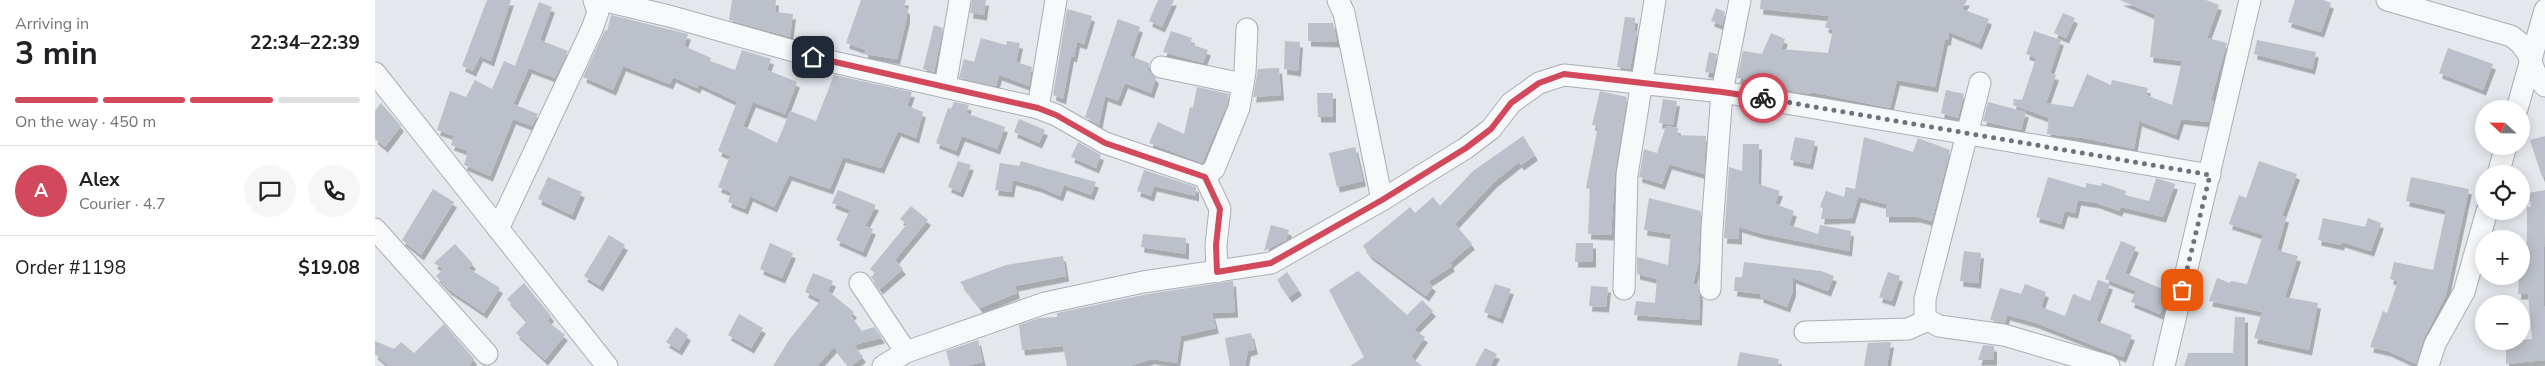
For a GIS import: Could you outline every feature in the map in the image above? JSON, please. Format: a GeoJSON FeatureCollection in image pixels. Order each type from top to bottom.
{"type":"FeatureCollection","features":[{"type":"Feature","properties":{"kind":"street"},"geometry":{"type":"LineString","coordinates":[[498,229],[592,30],[598,12],[594,0]]}},
{"type":"Feature","properties":{"kind":"street"},"geometry":{"type":"LineString","coordinates":[[601,0],[669,16],[829,61],[1038,108],[1056,115],[1105,143],[1205,177],[1220,209],[1216,245],[1217,272]]}},
{"type":"Feature","properties":{"kind":"street"},"geometry":{"type":"LineString","coordinates":[[945,87],[960,0]]}},
{"type":"Feature","properties":{"kind":"street"},"geometry":{"type":"LineString","coordinates":[[1038,108],[1056,0]]}},
{"type":"Feature","properties":{"kind":"street"},"geometry":{"type":"LineString","coordinates":[[1338,0],[1344,13],[1382,200]]}},
{"type":"Feature","properties":{"kind":"street"},"geometry":{"type":"LineString","coordinates":[[1624,289],[1627,175],[1655,0]]}},
{"type":"Feature","properties":{"kind":"street"},"geometry":{"type":"LineString","coordinates":[[1710,289],[1712,229],[1722,92],[1740,0]]}},
{"type":"Feature","properties":{"kind":"street"},"geometry":{"type":"LineString","coordinates":[[2164,366],[2210,175],[2249,0]]}},
{"type":"Feature","properties":{"kind":"street"},"geometry":{"type":"LineString","coordinates":[[2387,0],[2511,36],[2526,47],[2535,73],[2545,86]]}},
{"type":"Feature","properties":{"kind":"street"},"geometry":{"type":"LineString","coordinates":[[2520,100],[2545,10]]}},
{"type":"Feature","properties":{"kind":"street"},"geometry":{"type":"LineString","coordinates":[[1205,177],[1214,169],[1239,108],[1243,84],[1247,29]]}},
{"type":"Feature","properties":{"kind":"street"},"geometry":{"type":"LineString","coordinates":[[1161,67],[1243,84]]}},
{"type":"Feature","properties":{"kind":"street"},"geometry":{"type":"LineString","coordinates":[[375,73],[607,366]]}},
{"type":"Feature","properties":{"kind":"street"},"geometry":{"type":"LineString","coordinates":[[883,366],[906,352],[1045,303],[1143,282],[1271,263],[1382,200],[1466,148],[1491,129],[1511,103],[1539,83],[1564,74],[1722,92],[2210,175]]}},
{"type":"Feature","properties":{"kind":"street"},"geometry":{"type":"LineString","coordinates":[[1980,83],[1925,299],[1925,314],[1928,320],[1939,326],[2004,336],[2109,366]]}},
{"type":"Feature","properties":{"kind":"street"},"geometry":{"type":"LineString","coordinates":[[2428,366],[2435,344],[2464,292],[2484,220]]}},
{"type":"Feature","properties":{"kind":"street"},"geometry":{"type":"LineString","coordinates":[[375,229],[487,354]]}},
{"type":"Feature","properties":{"kind":"street"},"geometry":{"type":"LineString","coordinates":[[861,283],[906,352]]}},
{"type":"Feature","properties":{"kind":"street"},"geometry":{"type":"LineString","coordinates":[[1805,332],[1908,329],[1928,320]]}},
{"type":"Feature","properties":{"kind":"building"},"geometry":{"type":"Polygon","coordinates":[[[487,0],[511,0],[491,61],[480,56],[473,71],[462,66],[487,0]]]}},
{"type":"Feature","properties":{"kind":"building"},"geometry":{"type":"Polygon","coordinates":[[[732,0],[776,0],[775,12],[793,14],[790,37],[729,20],[732,0]]]}},
{"type":"Feature","properties":{"kind":"building"},"geometry":{"type":"Polygon","coordinates":[[[861,0],[906,0],[904,7],[907,9],[907,18],[897,59],[864,54],[866,50],[846,43],[861,0]]]}},
{"type":"Feature","properties":{"kind":"building"},"geometry":{"type":"Polygon","coordinates":[[[972,0],[986,0],[984,15],[970,13],[972,0]]]}},
{"type":"Feature","properties":{"kind":"building"},"geometry":{"type":"Polygon","coordinates":[[[1158,0],[1174,0],[1162,27],[1149,21],[1158,0]]]}},
{"type":"Feature","properties":{"kind":"building"},"geometry":{"type":"Polygon","coordinates":[[[1761,0],[1967,0],[1962,9],[1989,19],[1979,44],[1949,32],[1948,40],[1945,40],[1935,87],[1897,80],[1890,108],[1811,92],[1811,94],[1796,92],[1763,84],[1764,82],[1737,78],[1743,51],[1762,54],[1771,33],[1785,39],[1781,49],[1828,53],[1833,30],[1825,27],[1829,16],[1760,9],[1761,0]]]}},
{"type":"Feature","properties":{"kind":"building"},"geometry":{"type":"Polygon","coordinates":[[[2120,0],[2206,0],[2219,5],[2207,38],[2227,43],[2211,100],[2214,100],[2209,122],[2181,119],[2176,135],[2139,121],[2134,149],[2083,138],[2047,134],[2049,118],[2013,105],[2014,99],[2022,100],[2036,58],[2026,54],[2034,31],[2061,40],[2050,73],[2056,75],[2046,103],[2073,107],[2087,74],[2111,85],[2112,80],[2148,88],[2146,95],[2172,105],[2182,61],[2150,57],[2155,15],[2120,0]]]}},
{"type":"Feature","properties":{"kind":"building"},"geometry":{"type":"Polygon","coordinates":[[[2295,0],[2323,0],[2331,3],[2321,32],[2288,22],[2295,0]]]}},
{"type":"Feature","properties":{"kind":"building"},"geometry":{"type":"Polygon","coordinates":[[[539,2],[552,7],[540,40],[568,51],[555,78],[529,68],[513,104],[538,114],[532,126],[513,119],[490,176],[464,165],[468,151],[451,145],[454,136],[437,130],[450,91],[466,97],[475,80],[492,89],[504,61],[515,66],[539,2]]]}},
{"type":"Feature","properties":{"kind":"building"},"geometry":{"type":"Polygon","coordinates":[[[1716,8],[1725,12],[1722,25],[1711,21],[1716,8]]]}},
{"type":"Feature","properties":{"kind":"building"},"geometry":{"type":"Polygon","coordinates":[[[1067,9],[1092,16],[1084,44],[1077,42],[1074,57],[1071,56],[1063,99],[1053,95],[1067,9]]]}},
{"type":"Feature","properties":{"kind":"building"},"geometry":{"type":"Polygon","coordinates":[[[2063,13],[2075,18],[2066,38],[2054,33],[2063,13]]]}},
{"type":"Feature","properties":{"kind":"building"},"geometry":{"type":"Polygon","coordinates":[[[611,15],[688,34],[684,46],[711,58],[710,61],[735,70],[742,50],[771,59],[767,70],[797,82],[785,114],[753,102],[743,126],[777,143],[790,111],[816,121],[834,75],[912,92],[907,106],[923,112],[916,138],[898,131],[881,168],[843,157],[830,189],[789,175],[774,207],[750,196],[745,209],[728,202],[731,192],[718,187],[730,156],[718,151],[737,102],[699,84],[697,88],[673,77],[670,84],[623,66],[613,90],[583,77],[605,30],[607,31],[611,15]]]}},
{"type":"Feature","properties":{"kind":"building"},"geometry":{"type":"Polygon","coordinates":[[[1625,17],[1635,18],[1634,31],[1637,31],[1630,69],[1617,67],[1625,17]]]}},
{"type":"Feature","properties":{"kind":"building"},"geometry":{"type":"Polygon","coordinates":[[[1118,19],[1140,27],[1130,56],[1149,63],[1149,71],[1156,78],[1151,93],[1125,83],[1118,101],[1105,96],[1099,125],[1085,117],[1118,19]]]}},
{"type":"Feature","properties":{"kind":"building"},"geometry":{"type":"Polygon","coordinates":[[[1308,23],[1333,23],[1337,42],[1308,41],[1308,23]]]}},
{"type":"Feature","properties":{"kind":"building"},"geometry":{"type":"Polygon","coordinates":[[[934,25],[943,28],[934,72],[923,69],[934,25]]]}},
{"type":"Feature","properties":{"kind":"building"},"geometry":{"type":"Polygon","coordinates":[[[1171,31],[1192,38],[1190,44],[1208,50],[1203,63],[1163,52],[1171,31]]]}},
{"type":"Feature","properties":{"kind":"building"},"geometry":{"type":"Polygon","coordinates":[[[981,38],[1006,45],[1007,41],[1020,43],[1016,62],[1032,67],[1029,86],[999,75],[996,86],[959,78],[964,59],[974,62],[981,38]]]}},
{"type":"Feature","properties":{"kind":"building"},"geometry":{"type":"Polygon","coordinates":[[[2257,40],[2316,52],[2312,69],[2254,54],[2257,40]]]}},
{"type":"Feature","properties":{"kind":"building"},"geometry":{"type":"Polygon","coordinates":[[[1285,41],[1300,42],[1298,71],[1284,69],[1285,41]]]}},
{"type":"Feature","properties":{"kind":"building"},"geometry":{"type":"Polygon","coordinates":[[[2448,48],[2493,64],[2483,90],[2439,73],[2448,48]]]}},
{"type":"Feature","properties":{"kind":"building"},"geometry":{"type":"Polygon","coordinates":[[[1709,52],[1717,54],[1713,73],[1705,72],[1709,52]]]}},
{"type":"Feature","properties":{"kind":"building"},"geometry":{"type":"Polygon","coordinates":[[[1279,68],[1281,95],[1253,97],[1258,69],[1279,68]]]}},
{"type":"Feature","properties":{"kind":"building"},"geometry":{"type":"Polygon","coordinates":[[[1197,87],[1229,94],[1227,105],[1202,163],[1149,143],[1158,122],[1184,134],[1190,107],[1193,108],[1197,87]]]}},
{"type":"Feature","properties":{"kind":"building"},"geometry":{"type":"Polygon","coordinates":[[[1946,90],[1964,94],[1958,118],[1941,113],[1946,90]]]}},
{"type":"Feature","properties":{"kind":"building"},"geometry":{"type":"Polygon","coordinates":[[[1600,91],[1627,97],[1615,173],[1611,235],[1588,234],[1590,189],[1586,188],[1598,126],[1592,125],[1600,91]]]}},
{"type":"Feature","properties":{"kind":"building"},"geometry":{"type":"Polygon","coordinates":[[[1317,93],[1333,93],[1333,117],[1318,117],[1317,93]]]}},
{"type":"Feature","properties":{"kind":"building"},"geometry":{"type":"Polygon","coordinates":[[[1663,99],[1677,101],[1673,125],[1659,123],[1663,99]]]}},
{"type":"Feature","properties":{"kind":"building"},"geometry":{"type":"Polygon","coordinates":[[[954,102],[969,105],[966,113],[1005,127],[997,149],[962,136],[956,151],[936,143],[948,108],[951,109],[954,102]]]}},
{"type":"Feature","properties":{"kind":"building"},"geometry":{"type":"Polygon","coordinates":[[[1988,102],[2026,112],[2021,130],[1983,121],[1988,102]]]}},
{"type":"Feature","properties":{"kind":"building"},"geometry":{"type":"Polygon","coordinates":[[[381,103],[401,126],[385,147],[375,139],[375,111],[381,103]]]}},
{"type":"Feature","properties":{"kind":"building"},"geometry":{"type":"Polygon","coordinates":[[[1019,119],[1045,130],[1039,143],[1014,132],[1019,119]]]}},
{"type":"Feature","properties":{"kind":"building"},"geometry":{"type":"Polygon","coordinates":[[[1666,126],[1678,128],[1677,135],[1706,136],[1704,174],[1669,164],[1662,184],[1639,177],[1644,149],[1657,153],[1666,126]]]}},
{"type":"Feature","properties":{"kind":"building"},"geometry":{"type":"Polygon","coordinates":[[[1523,136],[1535,155],[1521,165],[1519,162],[1494,182],[1455,224],[1472,244],[1450,263],[1452,266],[1428,282],[1433,286],[1426,296],[1370,255],[1363,246],[1410,207],[1415,213],[1433,197],[1440,206],[1473,171],[1523,136]]]}},
{"type":"Feature","properties":{"kind":"building"},"geometry":{"type":"Polygon","coordinates":[[[2545,136],[2545,176],[2542,177],[2530,140],[2545,136]]]}},
{"type":"Feature","properties":{"kind":"building"},"geometry":{"type":"Polygon","coordinates":[[[1795,137],[1815,141],[1810,164],[1790,160],[1795,137]]]}},
{"type":"Feature","properties":{"kind":"building"},"geometry":{"type":"Polygon","coordinates":[[[1864,137],[1913,152],[1918,138],[1950,150],[1932,221],[1917,217],[1886,217],[1886,204],[1858,197],[1852,218],[1821,219],[1823,208],[1820,207],[1826,191],[1844,197],[1846,187],[1855,189],[1864,137]]]}},
{"type":"Feature","properties":{"kind":"building"},"geometry":{"type":"Polygon","coordinates":[[[1078,142],[1101,155],[1096,168],[1071,157],[1078,142]]]}},
{"type":"Feature","properties":{"kind":"building"},"geometry":{"type":"Polygon","coordinates":[[[1743,144],[1759,144],[1758,184],[1780,191],[1775,204],[1794,211],[1789,225],[1818,234],[1820,225],[1851,231],[1849,251],[1763,234],[1739,227],[1739,239],[1724,238],[1729,167],[1742,171],[1743,144]]]}},
{"type":"Feature","properties":{"kind":"building"},"geometry":{"type":"Polygon","coordinates":[[[1355,147],[1363,181],[1337,187],[1329,153],[1355,147]]]}},
{"type":"Feature","properties":{"kind":"building"},"geometry":{"type":"Polygon","coordinates":[[[958,161],[971,165],[960,192],[948,187],[958,161]]]}},
{"type":"Feature","properties":{"kind":"building"},"geometry":{"type":"Polygon","coordinates":[[[1021,161],[1096,182],[1091,195],[1064,185],[1060,196],[1039,187],[1013,180],[1011,192],[995,190],[1000,163],[1019,166],[1021,161]]]}},
{"type":"Feature","properties":{"kind":"building"},"geometry":{"type":"Polygon","coordinates":[[[2259,161],[2297,174],[2282,216],[2286,217],[2277,250],[2298,256],[2285,297],[2318,303],[2309,350],[2254,338],[2262,312],[2209,301],[2217,278],[2230,283],[2231,281],[2247,284],[2263,235],[2229,224],[2239,195],[2246,198],[2259,161]]]}},
{"type":"Feature","properties":{"kind":"building"},"geometry":{"type":"Polygon","coordinates":[[[1144,170],[1196,187],[1196,196],[1154,186],[1151,196],[1137,191],[1144,170]]]}},
{"type":"Feature","properties":{"kind":"building"},"geometry":{"type":"Polygon","coordinates":[[[548,177],[582,192],[572,215],[538,199],[548,177]]]}},
{"type":"Feature","properties":{"kind":"building"},"geometry":{"type":"Polygon","coordinates":[[[2048,177],[2086,188],[2086,183],[2101,186],[2102,183],[2126,191],[2125,195],[2149,201],[2156,178],[2175,184],[2163,217],[2121,207],[2119,211],[2097,203],[2078,200],[2075,213],[2065,211],[2061,224],[2036,217],[2048,177]]]}},
{"type":"Feature","properties":{"kind":"building"},"geometry":{"type":"Polygon","coordinates":[[[2411,177],[2469,189],[2446,295],[2424,338],[2416,364],[2388,351],[2370,347],[2383,311],[2387,313],[2398,281],[2390,279],[2394,262],[2433,270],[2446,210],[2406,201],[2411,177]]]}},
{"type":"Feature","properties":{"kind":"building"},"geometry":{"type":"Polygon","coordinates":[[[433,189],[454,202],[421,255],[402,240],[433,189]]]}},
{"type":"Feature","properties":{"kind":"building"},"geometry":{"type":"Polygon","coordinates":[[[838,190],[876,205],[865,226],[873,229],[863,252],[836,240],[850,210],[832,203],[838,190]]]}},
{"type":"Feature","properties":{"kind":"building"},"geometry":{"type":"Polygon","coordinates":[[[2545,190],[2543,306],[2545,306],[2545,360],[2506,364],[2506,350],[2530,350],[2530,339],[2532,339],[2530,295],[2518,294],[2518,285],[2530,285],[2530,230],[2527,230],[2527,220],[2530,220],[2530,193],[2545,190]]]}},
{"type":"Feature","properties":{"kind":"building"},"geometry":{"type":"Polygon","coordinates":[[[1649,198],[1701,211],[1698,264],[1693,284],[1698,284],[1700,296],[1699,320],[1634,315],[1636,301],[1655,303],[1657,279],[1637,274],[1637,257],[1668,265],[1671,234],[1644,230],[1649,198]]]}},
{"type":"Feature","properties":{"kind":"building"},"geometry":{"type":"Polygon","coordinates":[[[911,206],[928,220],[895,260],[903,269],[880,289],[871,277],[875,273],[870,269],[907,224],[900,219],[911,206]]]}},
{"type":"Feature","properties":{"kind":"building"},"geometry":{"type":"Polygon","coordinates":[[[2323,218],[2365,227],[2368,218],[2381,223],[2371,251],[2342,242],[2341,245],[2318,240],[2323,218]]]}},
{"type":"Feature","properties":{"kind":"building"},"geometry":{"type":"Polygon","coordinates":[[[1271,225],[1289,230],[1286,240],[1264,251],[1271,225]]]}},
{"type":"Feature","properties":{"kind":"building"},"geometry":{"type":"Polygon","coordinates":[[[1143,234],[1186,238],[1186,254],[1141,247],[1143,234]]]}},
{"type":"Feature","properties":{"kind":"building"},"geometry":{"type":"Polygon","coordinates":[[[609,235],[625,245],[600,286],[584,276],[609,235]]]}},
{"type":"Feature","properties":{"kind":"building"},"geometry":{"type":"Polygon","coordinates":[[[2121,241],[2136,247],[2125,273],[2169,292],[2160,314],[2131,302],[2136,291],[2105,279],[2121,241]]]}},
{"type":"Feature","properties":{"kind":"building"},"geometry":{"type":"Polygon","coordinates":[[[770,243],[793,253],[782,278],[760,269],[770,243]]]}},
{"type":"Feature","properties":{"kind":"building"},"geometry":{"type":"Polygon","coordinates":[[[1576,243],[1593,243],[1593,262],[1575,262],[1576,243]]]}},
{"type":"Feature","properties":{"kind":"building"},"geometry":{"type":"Polygon","coordinates":[[[455,244],[473,264],[468,268],[500,288],[484,313],[448,289],[436,276],[443,269],[434,263],[455,244]]]}},
{"type":"Feature","properties":{"kind":"building"},"geometry":{"type":"Polygon","coordinates":[[[1964,251],[1981,253],[1978,283],[1960,281],[1964,251]]]}},
{"type":"Feature","properties":{"kind":"building"},"geometry":{"type":"Polygon","coordinates":[[[1063,256],[1066,276],[1015,286],[1017,293],[980,308],[960,282],[1006,265],[1063,256]]]}},
{"type":"Feature","properties":{"kind":"building"},"geometry":{"type":"Polygon","coordinates":[[[1744,262],[1821,271],[1834,276],[1828,291],[1793,278],[1793,291],[1787,307],[1760,297],[1761,294],[1734,291],[1735,277],[1742,277],[1744,262]]]}},
{"type":"Feature","properties":{"kind":"building"},"geometry":{"type":"Polygon","coordinates":[[[1358,271],[1407,315],[1422,300],[1433,311],[1414,330],[1425,337],[1411,357],[1422,366],[1350,366],[1364,357],[1329,290],[1358,271]]]}},
{"type":"Feature","properties":{"kind":"building"},"geometry":{"type":"Polygon","coordinates":[[[1287,272],[1299,290],[1289,297],[1277,280],[1287,272]]]}},
{"type":"Feature","properties":{"kind":"building"},"geometry":{"type":"Polygon","coordinates":[[[1888,272],[1900,276],[1892,301],[1879,297],[1888,272]]]}},
{"type":"Feature","properties":{"kind":"building"},"geometry":{"type":"Polygon","coordinates":[[[813,273],[833,281],[828,291],[854,312],[851,316],[862,331],[874,327],[882,338],[854,345],[863,357],[851,366],[834,347],[817,366],[773,366],[789,340],[821,300],[805,292],[813,273]]]}},
{"type":"Feature","properties":{"kind":"building"},"geometry":{"type":"Polygon","coordinates":[[[2098,280],[2110,284],[2096,321],[2132,335],[2123,357],[2036,323],[2007,315],[2005,323],[1990,320],[2000,288],[2021,294],[2025,284],[2046,292],[2041,307],[2065,316],[2073,294],[2090,301],[2098,280]]]}},
{"type":"Feature","properties":{"kind":"building"},"geometry":{"type":"Polygon","coordinates":[[[1233,281],[1235,312],[1212,313],[1216,328],[1181,336],[1177,363],[1152,359],[1129,366],[1067,366],[1063,346],[1022,350],[1019,325],[1039,318],[1057,317],[1057,313],[1148,294],[1233,281]]]}},
{"type":"Feature","properties":{"kind":"building"},"geometry":{"type":"Polygon","coordinates":[[[524,283],[551,316],[547,321],[565,335],[545,360],[516,333],[527,321],[507,299],[524,283]]]}},
{"type":"Feature","properties":{"kind":"building"},"geometry":{"type":"Polygon","coordinates":[[[1495,284],[1511,289],[1500,318],[1484,312],[1495,284]]]}},
{"type":"Feature","properties":{"kind":"building"},"geometry":{"type":"Polygon","coordinates":[[[1591,286],[1608,287],[1606,307],[1589,306],[1591,286]]]}},
{"type":"Feature","properties":{"kind":"building"},"geometry":{"type":"Polygon","coordinates":[[[739,314],[763,328],[751,348],[728,335],[739,314]]]}},
{"type":"Feature","properties":{"kind":"building"},"geometry":{"type":"Polygon","coordinates":[[[2235,317],[2245,317],[2245,366],[2184,366],[2188,353],[2233,353],[2235,317]]]}},
{"type":"Feature","properties":{"kind":"building"},"geometry":{"type":"Polygon","coordinates":[[[444,324],[474,359],[469,366],[389,366],[375,354],[375,341],[394,349],[401,342],[414,353],[444,324]]]}},
{"type":"Feature","properties":{"kind":"building"},"geometry":{"type":"Polygon","coordinates":[[[676,327],[688,335],[679,350],[666,342],[676,327]]]}},
{"type":"Feature","properties":{"kind":"building"},"geometry":{"type":"Polygon","coordinates":[[[1251,333],[1255,349],[1248,351],[1245,366],[1230,366],[1225,338],[1251,333]]]}},
{"type":"Feature","properties":{"kind":"building"},"geometry":{"type":"Polygon","coordinates":[[[978,340],[983,362],[964,366],[950,366],[946,351],[978,340]]]}},
{"type":"Feature","properties":{"kind":"building"},"geometry":{"type":"Polygon","coordinates":[[[1891,342],[1887,366],[1864,366],[1868,343],[1891,342]]]}},
{"type":"Feature","properties":{"kind":"building"},"geometry":{"type":"Polygon","coordinates":[[[1983,345],[1994,346],[1994,360],[1978,360],[1983,345]]]}},
{"type":"Feature","properties":{"kind":"building"},"geometry":{"type":"Polygon","coordinates":[[[1485,348],[1497,354],[1490,366],[1475,366],[1485,348]]]}},
{"type":"Feature","properties":{"kind":"building"},"geometry":{"type":"Polygon","coordinates":[[[1740,352],[1779,359],[1778,366],[1737,366],[1740,352]]]}},
{"type":"Feature","properties":{"kind":"way so far"},"geometry":{"type":"LineString","coordinates":[[1763,98],[2210,175],[2182,290]]}},
{"type":"Feature","properties":{"kind":"route"},"geometry":{"type":"LineString","coordinates":[[813,57],[1038,108],[1056,115],[1105,143],[1205,177],[1220,209],[1216,245],[1217,272],[1271,263],[1382,200],[1466,148],[1491,129],[1511,103],[1539,83],[1564,74],[1763,98]]}}]}
